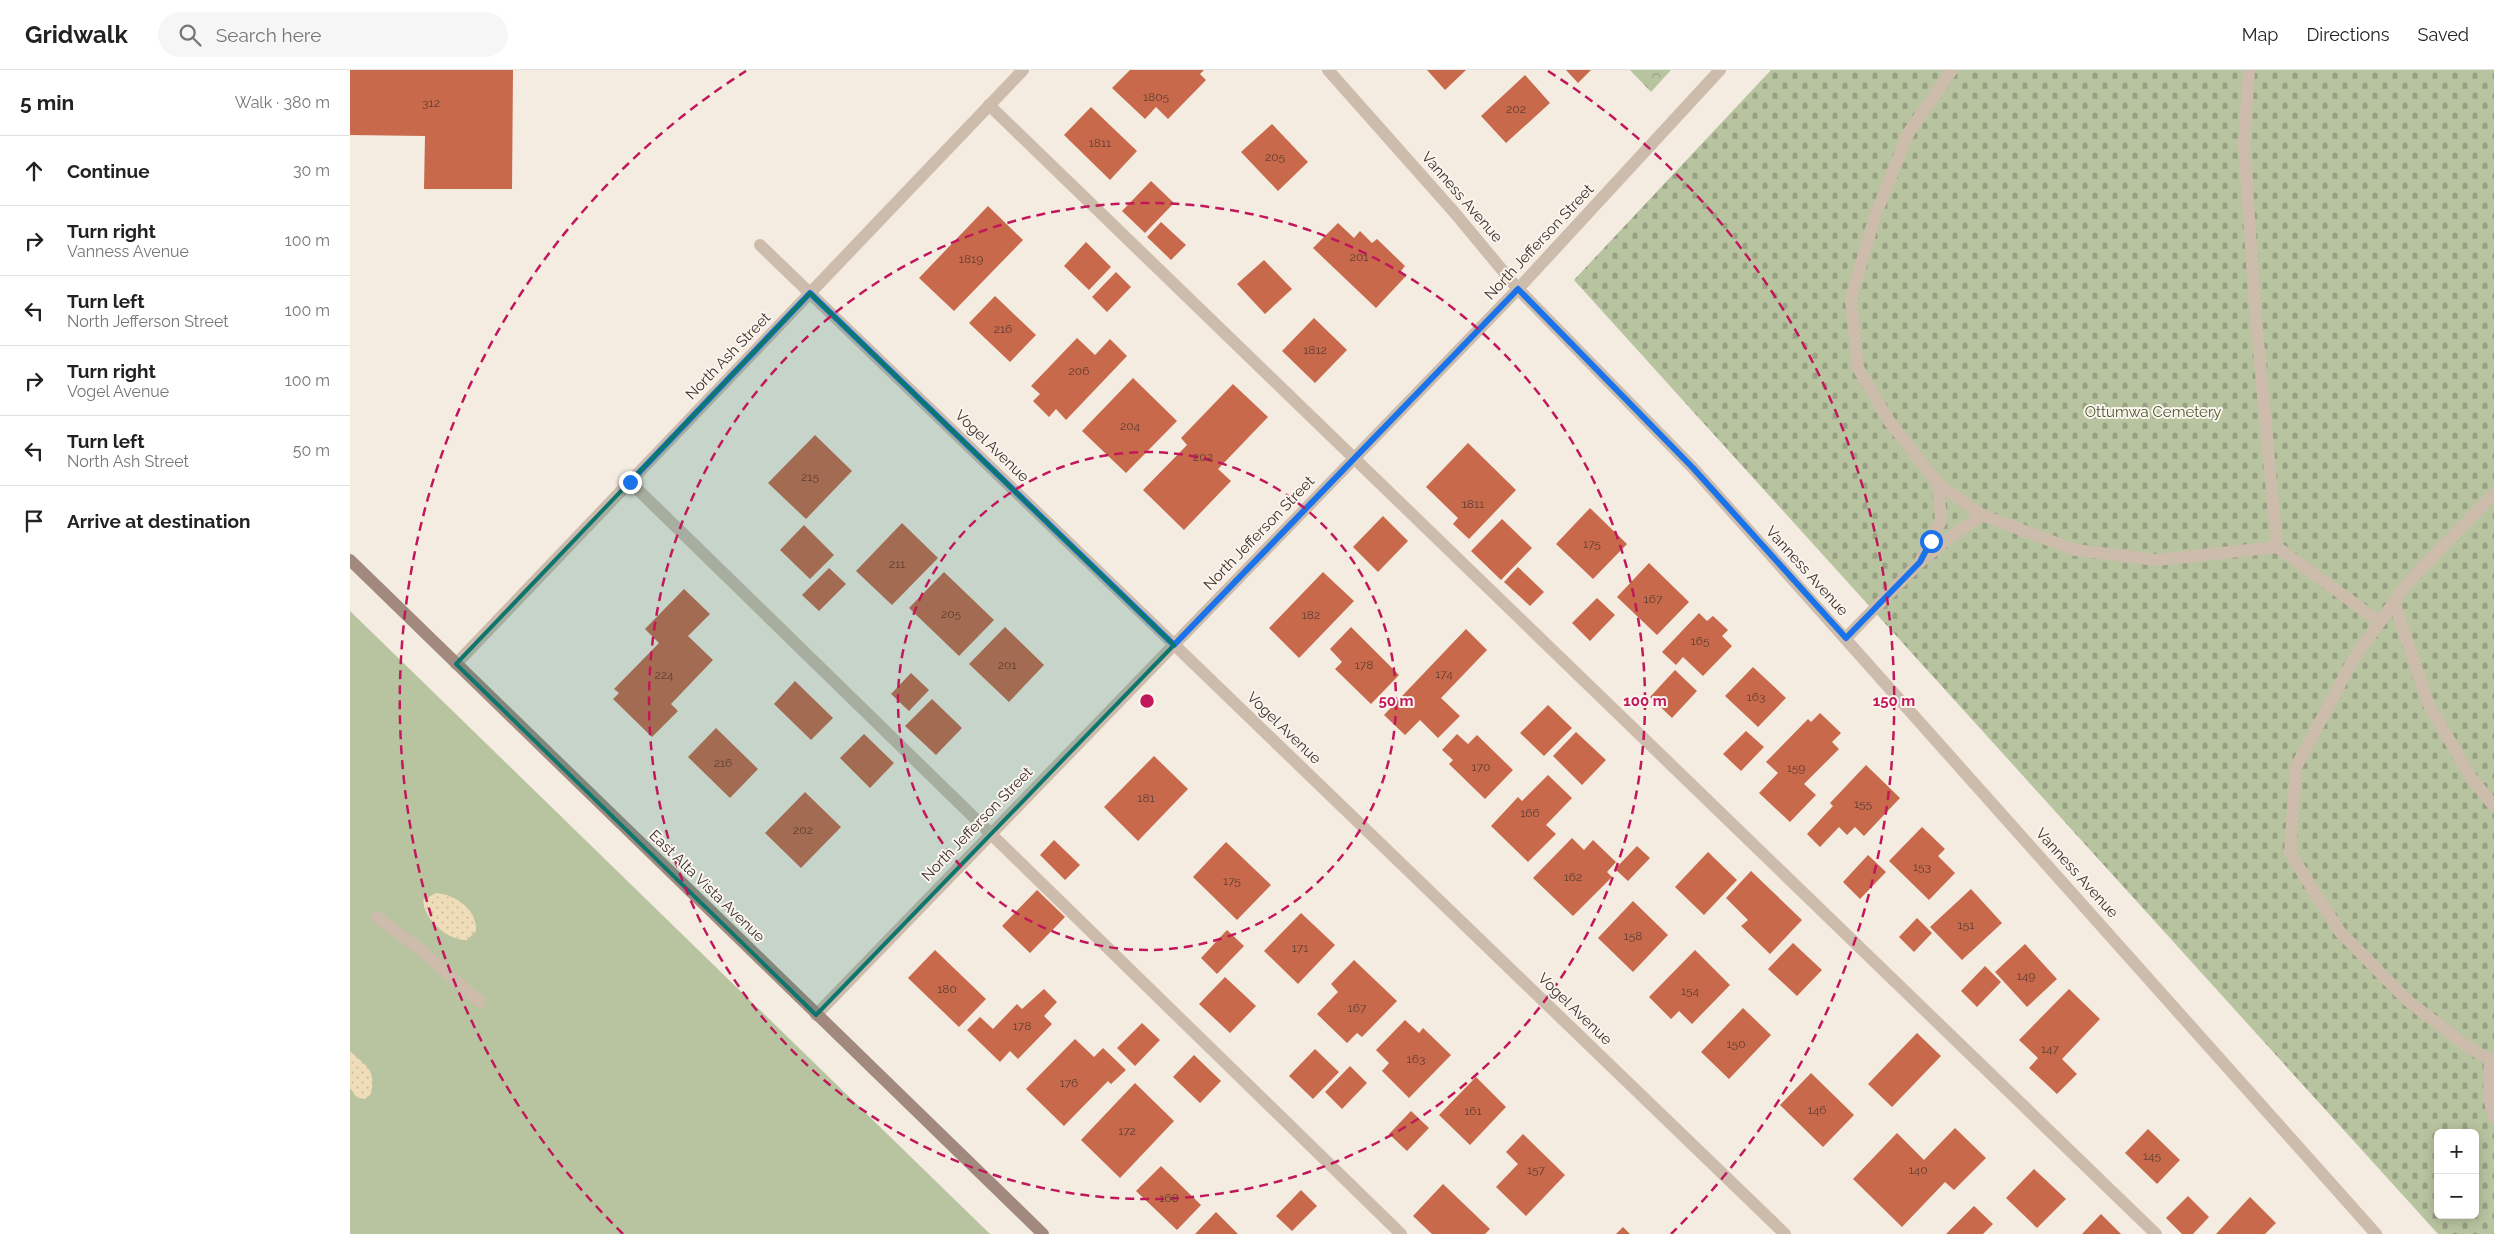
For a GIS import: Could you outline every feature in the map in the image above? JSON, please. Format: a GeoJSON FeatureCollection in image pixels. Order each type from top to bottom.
{"type":"FeatureCollection","features":[{"type":"Feature","properties":{"kind":"main road","name":"East Alta Vista Avenue"},"geometry":{"type":"LineString","coordinates":[[350,560],[1043,1234]]}},
{"type":"Feature","properties":{"kind":"street","name":"North Ash Street"},"geometry":{"type":"LineString","coordinates":[[456,664],[1022,70]]}},
{"type":"Feature","properties":{"kind":"street","name":"Vanness Avenue"},"geometry":{"type":"LineString","coordinates":[[1328,70],[1454,212],[1518,289],[1693,468],[2376,1234]]}},
{"type":"Feature","properties":{"kind":"street","name":"North Jefferson Street"},"geometry":{"type":"LineString","coordinates":[[816,1015],[1518,289],[1720,70]]}},
{"type":"Feature","properties":{"kind":"street"},"geometry":{"type":"LineString","coordinates":[[1952,70],[1909,132],[1874,216],[1851,299],[1858,368],[1888,421],[1938,483],[1982,515],[2075,550],[2157,560],[2277,548],[2380,622]]}},
{"type":"Feature","properties":{"kind":"street"},"geometry":{"type":"LineString","coordinates":[[2249,70],[2244,143],[2254,307],[2277,548]]}},
{"type":"Feature","properties":{"kind":"street"},"geometry":{"type":"LineString","coordinates":[[989,105],[2156,1234]]}},
{"type":"Feature","properties":{"kind":"street","name":"Vogel Avenue"},"geometry":{"type":"LineString","coordinates":[[760,245],[1784,1234]]}},
{"type":"Feature","properties":{"kind":"street"},"geometry":{"type":"LineString","coordinates":[[630,482],[1401,1234]]}},
{"type":"Feature","properties":{"kind":"street"},"geometry":{"type":"LineString","coordinates":[[1920,562],[1941,521],[1938,483]]}},
{"type":"Feature","properties":{"kind":"street"},"geometry":{"type":"LineString","coordinates":[[2494,494],[2409,581],[2353,660],[2296,767],[2290,853],[2340,932],[2408,1001],[2468,1047],[2492,1059],[2489,1098],[2494,1117]]}},
{"type":"Feature","properties":{"kind":"street"},"geometry":{"type":"LineString","coordinates":[[1846,638],[1920,562],[1949,538],[1982,515]]}},
{"type":"Feature","properties":{"kind":"street"},"geometry":{"type":"LineString","coordinates":[[2394,602],[2428,703],[2472,779],[2494,806]]}},
{"type":"Feature","properties":{"kind":"street"},"geometry":{"type":"LineString","coordinates":[[377,917],[420,949],[480,1002]]}},
{"type":"Feature","properties":{"kind":"highlighted area"},"geometry":{"type":"Polygon","coordinates":[[[810,293],[1174,645],[816,1015],[456,664],[810,293]]]}},
{"type":"Feature","properties":{"kind":"green space"},"geometry":{"type":"Polygon","coordinates":[[[1630,70],[1671,70],[1651,92],[1630,70]]]}},
{"type":"Feature","properties":{"kind":"green space","name":"Ottumwa Cemetery"},"geometry":{"type":"Polygon","coordinates":[[[1771,70],[2494,70],[2494,1234],[2438,1234],[1574,280],[1771,70]]]}},
{"type":"Feature","properties":{"kind":"green space"},"geometry":{"type":"Polygon","coordinates":[[[350,611],[990,1234],[350,1234],[350,611]]]}},
{"type":"Feature","properties":{"kind":"sand"},"geometry":{"type":"Polygon","coordinates":[[[436,893],[458,900],[464,904],[473,916],[476,931],[467,940],[452,937],[432,922],[424,908],[423,900],[436,893]]]}},
{"type":"Feature","properties":{"kind":"sand"},"geometry":{"type":"Polygon","coordinates":[[[350,1051],[369,1069],[371,1074],[371,1094],[365,1099],[357,1098],[350,1088],[350,1051]]]}},
{"type":"Feature","properties":{"kind":"building"},"geometry":{"type":"Polygon","coordinates":[[[350,70],[513,70],[512,189],[424,189],[425,136],[350,135],[350,70]]]}},
{"type":"Feature","properties":{"kind":"building"},"geometry":{"type":"Polygon","coordinates":[[[1130,70],[1204,70],[1200,74],[1206,80],[1168,119],[1156,107],[1145,119],[1112,88],[1130,70]]]}},
{"type":"Feature","properties":{"kind":"building"},"geometry":{"type":"Polygon","coordinates":[[[1427,70],[1466,70],[1445,90],[1427,70]]]}},
{"type":"Feature","properties":{"kind":"building"},"geometry":{"type":"Polygon","coordinates":[[[1566,70],[1591,70],[1578,83],[1566,70]]]}},
{"type":"Feature","properties":{"kind":"building"},"geometry":{"type":"Polygon","coordinates":[[[1525,75],[1550,103],[1506,143],[1481,116],[1525,75]]]}},
{"type":"Feature","properties":{"kind":"building"},"geometry":{"type":"Polygon","coordinates":[[[1091,107],[1137,151],[1110,180],[1064,135],[1091,107]]]}},
{"type":"Feature","properties":{"kind":"building"},"geometry":{"type":"Polygon","coordinates":[[[1272,124],[1308,162],[1278,191],[1241,152],[1272,124]]]}},
{"type":"Feature","properties":{"kind":"building"},"geometry":{"type":"Polygon","coordinates":[[[1151,181],[1174,203],[1145,233],[1122,211],[1151,181]]]}},
{"type":"Feature","properties":{"kind":"building"},"geometry":{"type":"Polygon","coordinates":[[[988,206],[1023,240],[954,311],[919,278],[988,206]]]}},
{"type":"Feature","properties":{"kind":"building"},"geometry":{"type":"Polygon","coordinates":[[[1161,222],[1186,245],[1171,260],[1147,237],[1161,222]]]}},
{"type":"Feature","properties":{"kind":"building"},"geometry":{"type":"Polygon","coordinates":[[[1338,223],[1354,238],[1360,231],[1372,243],[1377,239],[1405,266],[1401,271],[1406,276],[1376,308],[1313,248],[1338,223]]]}},
{"type":"Feature","properties":{"kind":"building"},"geometry":{"type":"Polygon","coordinates":[[[1086,242],[1111,267],[1089,290],[1064,266],[1086,242]]]}},
{"type":"Feature","properties":{"kind":"building"},"geometry":{"type":"Polygon","coordinates":[[[1264,260],[1292,289],[1265,314],[1237,284],[1264,260]]]}},
{"type":"Feature","properties":{"kind":"building"},"geometry":{"type":"Polygon","coordinates":[[[1116,272],[1131,287],[1107,312],[1092,297],[1116,272]]]}},
{"type":"Feature","properties":{"kind":"building"},"geometry":{"type":"Polygon","coordinates":[[[995,296],[1036,335],[1010,362],[969,323],[995,296]]]}},
{"type":"Feature","properties":{"kind":"building"},"geometry":{"type":"Polygon","coordinates":[[[1314,318],[1347,350],[1315,383],[1282,351],[1314,318]]]}},
{"type":"Feature","properties":{"kind":"building"},"geometry":{"type":"Polygon","coordinates":[[[1077,338],[1095,355],[1110,339],[1127,356],[1066,420],[1056,409],[1049,417],[1033,401],[1040,394],[1031,386],[1077,338]]]}},
{"type":"Feature","properties":{"kind":"building"},"geometry":{"type":"Polygon","coordinates":[[[1133,378],[1177,421],[1126,473],[1082,431],[1133,378]]]}},
{"type":"Feature","properties":{"kind":"building"},"geometry":{"type":"Polygon","coordinates":[[[1233,384],[1268,417],[1218,469],[1231,481],[1184,530],[1143,490],[1187,445],[1181,438],[1233,384]]]}},
{"type":"Feature","properties":{"kind":"building"},"geometry":{"type":"Polygon","coordinates":[[[815,435],[852,471],[806,519],[768,483],[815,435]]]}},
{"type":"Feature","properties":{"kind":"building"},"geometry":{"type":"Polygon","coordinates":[[[1468,443],[1516,490],[1469,539],[1453,524],[1458,518],[1426,487],[1468,443]]]}},
{"type":"Feature","properties":{"kind":"building"},"geometry":{"type":"Polygon","coordinates":[[[1590,508],[1627,544],[1593,579],[1556,544],[1590,508]]]}},
{"type":"Feature","properties":{"kind":"building"},"geometry":{"type":"Polygon","coordinates":[[[1383,516],[1408,541],[1378,572],[1353,547],[1383,516]]]}},
{"type":"Feature","properties":{"kind":"building"},"geometry":{"type":"Polygon","coordinates":[[[1502,519],[1532,548],[1501,580],[1471,551],[1502,519]]]}},
{"type":"Feature","properties":{"kind":"building"},"geometry":{"type":"Polygon","coordinates":[[[902,523],[938,558],[892,605],[856,571],[902,523]]]}},
{"type":"Feature","properties":{"kind":"building"},"geometry":{"type":"Polygon","coordinates":[[[804,525],[834,555],[810,579],[780,550],[804,525]]]}},
{"type":"Feature","properties":{"kind":"building"},"geometry":{"type":"Polygon","coordinates":[[[1649,563],[1689,602],[1657,635],[1617,597],[1649,563]]]}},
{"type":"Feature","properties":{"kind":"building"},"geometry":{"type":"Polygon","coordinates":[[[1518,567],[1544,592],[1530,606],[1504,582],[1518,567]]]}},
{"type":"Feature","properties":{"kind":"building"},"geometry":{"type":"Polygon","coordinates":[[[829,568],[846,584],[819,611],[802,595],[829,568]]]}},
{"type":"Feature","properties":{"kind":"building"},"geometry":{"type":"Polygon","coordinates":[[[944,572],[994,620],[959,656],[909,608],[944,572]]]}},
{"type":"Feature","properties":{"kind":"building"},"geometry":{"type":"Polygon","coordinates":[[[1323,572],[1354,601],[1299,658],[1269,628],[1323,572]]]}},
{"type":"Feature","properties":{"kind":"building"},"geometry":{"type":"Polygon","coordinates":[[[684,589],[710,614],[688,636],[713,660],[671,704],[678,711],[652,737],[613,699],[619,693],[614,689],[659,643],[645,629],[684,589]]]}},
{"type":"Feature","properties":{"kind":"building"},"geometry":{"type":"Polygon","coordinates":[[[1597,598],[1615,615],[1590,641],[1572,623],[1597,598]]]}},
{"type":"Feature","properties":{"kind":"building"},"geometry":{"type":"Polygon","coordinates":[[[1699,613],[1707,621],[1713,616],[1728,630],[1722,636],[1732,646],[1703,676],[1683,657],[1676,665],[1662,652],[1699,613]]]}},
{"type":"Feature","properties":{"kind":"building"},"geometry":{"type":"Polygon","coordinates":[[[1005,627],[1044,665],[1009,702],[969,664],[1005,627]]]}},
{"type":"Feature","properties":{"kind":"building"},"geometry":{"type":"Polygon","coordinates":[[[1351,627],[1399,675],[1371,704],[1335,669],[1342,662],[1330,649],[1351,627]]]}},
{"type":"Feature","properties":{"kind":"building"},"geometry":{"type":"Polygon","coordinates":[[[1466,629],[1487,650],[1441,698],[1460,716],[1438,738],[1420,720],[1405,735],[1384,715],[1466,629]]]}},
{"type":"Feature","properties":{"kind":"building"},"geometry":{"type":"Polygon","coordinates":[[[1753,667],[1786,698],[1758,727],[1725,696],[1753,667]]]}},
{"type":"Feature","properties":{"kind":"building"},"geometry":{"type":"Polygon","coordinates":[[[1675,670],[1697,691],[1672,718],[1650,697],[1675,670]]]}},
{"type":"Feature","properties":{"kind":"building"},"geometry":{"type":"Polygon","coordinates":[[[911,673],[929,690],[909,711],[891,694],[911,673]]]}},
{"type":"Feature","properties":{"kind":"building"},"geometry":{"type":"Polygon","coordinates":[[[795,681],[833,718],[811,740],[774,704],[795,681]]]}},
{"type":"Feature","properties":{"kind":"building"},"geometry":{"type":"Polygon","coordinates":[[[932,699],[962,728],[936,755],[905,726],[932,699]]]}},
{"type":"Feature","properties":{"kind":"building"},"geometry":{"type":"Polygon","coordinates":[[[1548,705],[1572,728],[1544,756],[1520,733],[1548,705]]]}},
{"type":"Feature","properties":{"kind":"building"},"geometry":{"type":"Polygon","coordinates":[[[1820,713],[1841,733],[1832,742],[1839,749],[1804,784],[1816,795],[1790,822],[1759,793],[1778,773],[1766,762],[1808,719],[1811,722],[1820,713]]]}},
{"type":"Feature","properties":{"kind":"building"},"geometry":{"type":"Polygon","coordinates":[[[716,728],[758,769],[730,798],[688,757],[716,728]]]}},
{"type":"Feature","properties":{"kind":"building"},"geometry":{"type":"Polygon","coordinates":[[[1746,731],[1764,747],[1741,771],[1723,754],[1746,731]]]}},
{"type":"Feature","properties":{"kind":"building"},"geometry":{"type":"Polygon","coordinates":[[[1576,732],[1606,760],[1582,785],[1553,756],[1576,732]]]}},
{"type":"Feature","properties":{"kind":"building"},"geometry":{"type":"Polygon","coordinates":[[[864,734],[894,763],[870,788],[840,758],[864,734]]]}},
{"type":"Feature","properties":{"kind":"building"},"geometry":{"type":"Polygon","coordinates":[[[1457,734],[1468,744],[1477,735],[1513,770],[1485,799],[1449,764],[1453,760],[1442,750],[1457,734]]]}},
{"type":"Feature","properties":{"kind":"building"},"geometry":{"type":"Polygon","coordinates":[[[1154,756],[1188,789],[1138,841],[1104,807],[1154,756]]]}},
{"type":"Feature","properties":{"kind":"building"},"geometry":{"type":"Polygon","coordinates":[[[1866,765],[1900,798],[1864,836],[1855,827],[1847,835],[1839,827],[1820,847],[1807,834],[1833,806],[1830,803],[1866,765]]]}},
{"type":"Feature","properties":{"kind":"building"},"geometry":{"type":"Polygon","coordinates":[[[1548,775],[1572,798],[1546,825],[1556,834],[1528,862],[1491,826],[1518,797],[1522,801],[1548,775]]]}},
{"type":"Feature","properties":{"kind":"building"},"geometry":{"type":"Polygon","coordinates":[[[805,792],[841,827],[801,868],[765,833],[805,792]]]}},
{"type":"Feature","properties":{"kind":"building"},"geometry":{"type":"Polygon","coordinates":[[[1922,827],[1945,849],[1938,856],[1955,873],[1929,900],[1889,861],[1922,827]]]}},
{"type":"Feature","properties":{"kind":"building"},"geometry":{"type":"Polygon","coordinates":[[[1572,838],[1584,850],[1593,840],[1616,862],[1607,872],[1612,877],[1573,916],[1533,878],[1572,838]]]}},
{"type":"Feature","properties":{"kind":"building"},"geometry":{"type":"Polygon","coordinates":[[[1054,840],[1080,865],[1065,880],[1040,855],[1054,840]]]}},
{"type":"Feature","properties":{"kind":"building"},"geometry":{"type":"Polygon","coordinates":[[[1226,842],[1271,885],[1237,920],[1193,877],[1226,842]]]}},
{"type":"Feature","properties":{"kind":"building"},"geometry":{"type":"Polygon","coordinates":[[[1637,846],[1650,858],[1628,881],[1615,869],[1637,846]]]}},
{"type":"Feature","properties":{"kind":"building"},"geometry":{"type":"Polygon","coordinates":[[[1708,852],[1737,880],[1704,915],[1675,887],[1708,852]]]}},
{"type":"Feature","properties":{"kind":"building"},"geometry":{"type":"Polygon","coordinates":[[[1868,855],[1886,872],[1860,899],[1843,882],[1868,855]]]}},
{"type":"Feature","properties":{"kind":"building"},"geometry":{"type":"Polygon","coordinates":[[[1751,871],[1802,920],[1770,954],[1741,926],[1748,920],[1726,898],[1751,871]]]}},
{"type":"Feature","properties":{"kind":"building"},"geometry":{"type":"Polygon","coordinates":[[[1971,889],[2002,923],[1962,960],[1930,927],[1971,889]]]}},
{"type":"Feature","properties":{"kind":"building"},"geometry":{"type":"Polygon","coordinates":[[[1037,890],[1065,917],[1030,953],[1002,926],[1037,890]]]}},
{"type":"Feature","properties":{"kind":"building"},"geometry":{"type":"Polygon","coordinates":[[[1633,901],[1668,935],[1633,972],[1598,938],[1633,901]]]}},
{"type":"Feature","properties":{"kind":"building"},"geometry":{"type":"Polygon","coordinates":[[[1301,913],[1335,945],[1298,984],[1264,951],[1301,913]]]}},
{"type":"Feature","properties":{"kind":"building"},"geometry":{"type":"Polygon","coordinates":[[[1917,918],[1932,933],[1914,952],[1899,937],[1917,918]]]}},
{"type":"Feature","properties":{"kind":"building"},"geometry":{"type":"Polygon","coordinates":[[[1227,930],[1244,946],[1217,974],[1201,958],[1227,930]]]}},
{"type":"Feature","properties":{"kind":"building"},"geometry":{"type":"Polygon","coordinates":[[[1793,943],[1822,970],[1797,996],[1768,969],[1793,943]]]}},
{"type":"Feature","properties":{"kind":"building"},"geometry":{"type":"Polygon","coordinates":[[[2025,944],[2057,979],[2027,1007],[1995,972],[2025,944]]]}},
{"type":"Feature","properties":{"kind":"building"},"geometry":{"type":"Polygon","coordinates":[[[935,950],[986,999],[959,1027],[908,978],[935,950]]]}},
{"type":"Feature","properties":{"kind":"building"},"geometry":{"type":"Polygon","coordinates":[[[1695,950],[1730,985],[1692,1024],[1679,1011],[1671,1019],[1649,997],[1695,950]]]}},
{"type":"Feature","properties":{"kind":"building"},"geometry":{"type":"Polygon","coordinates":[[[1354,960],[1397,1001],[1362,1037],[1357,1033],[1347,1043],[1317,1014],[1338,992],[1331,984],[1354,960]]]}},
{"type":"Feature","properties":{"kind":"building"},"geometry":{"type":"Polygon","coordinates":[[[1985,966],[2001,982],[1977,1007],[1961,991],[1985,966]]]}},
{"type":"Feature","properties":{"kind":"building"},"geometry":{"type":"Polygon","coordinates":[[[1225,977],[1256,1006],[1230,1033],[1199,1004],[1225,977]]]}},
{"type":"Feature","properties":{"kind":"building"},"geometry":{"type":"Polygon","coordinates":[[[1044,989],[1057,1002],[1044,1016],[1052,1024],[1018,1059],[1010,1051],[1000,1062],[967,1030],[980,1017],[993,1029],[1017,1004],[1022,1009],[1044,989]]]}},
{"type":"Feature","properties":{"kind":"building"},"geometry":{"type":"Polygon","coordinates":[[[2069,989],[2100,1019],[2062,1059],[2077,1074],[2057,1094],[2029,1068],[2038,1058],[2019,1040],[2069,989]]]}},
{"type":"Feature","properties":{"kind":"building"},"geometry":{"type":"Polygon","coordinates":[[[1743,1008],[1771,1035],[1729,1079],[1701,1052],[1743,1008]]]}},
{"type":"Feature","properties":{"kind":"building"},"geometry":{"type":"Polygon","coordinates":[[[1405,1020],[1419,1033],[1423,1028],[1451,1055],[1409,1098],[1382,1071],[1389,1063],[1376,1050],[1405,1020]]]}},
{"type":"Feature","properties":{"kind":"building"},"geometry":{"type":"Polygon","coordinates":[[[1142,1023],[1160,1040],[1135,1066],[1117,1048],[1142,1023]]]}},
{"type":"Feature","properties":{"kind":"building"},"geometry":{"type":"Polygon","coordinates":[[[1917,1033],[1941,1056],[1892,1107],[1868,1084],[1917,1033]]]}},
{"type":"Feature","properties":{"kind":"building"},"geometry":{"type":"Polygon","coordinates":[[[1075,1039],[1094,1057],[1103,1048],[1126,1070],[1111,1084],[1108,1081],[1064,1126],[1026,1089],[1075,1039]]]}},
{"type":"Feature","properties":{"kind":"building"},"geometry":{"type":"Polygon","coordinates":[[[1315,1049],[1339,1072],[1313,1099],[1289,1076],[1315,1049]]]}},
{"type":"Feature","properties":{"kind":"building"},"geometry":{"type":"Polygon","coordinates":[[[1194,1055],[1221,1081],[1200,1103],[1173,1077],[1194,1055]]]}},
{"type":"Feature","properties":{"kind":"building"},"geometry":{"type":"Polygon","coordinates":[[[1350,1066],[1367,1083],[1342,1109],[1325,1092],[1350,1066]]]}},
{"type":"Feature","properties":{"kind":"building"},"geometry":{"type":"Polygon","coordinates":[[[1811,1073],[1854,1115],[1823,1147],[1780,1105],[1811,1073]]]}},
{"type":"Feature","properties":{"kind":"building"},"geometry":{"type":"Polygon","coordinates":[[[1476,1077],[1506,1107],[1470,1145],[1439,1115],[1476,1077]]]}},
{"type":"Feature","properties":{"kind":"building"},"geometry":{"type":"Polygon","coordinates":[[[1135,1083],[1174,1121],[1120,1178],[1081,1140],[1135,1083]]]}},
{"type":"Feature","properties":{"kind":"building"},"geometry":{"type":"Polygon","coordinates":[[[1411,1111],[1429,1128],[1407,1151],[1389,1134],[1411,1111]]]}},
{"type":"Feature","properties":{"kind":"building"},"geometry":{"type":"Polygon","coordinates":[[[1955,1128],[1986,1158],[1954,1190],[1945,1182],[1902,1227],[1853,1179],[1897,1133],[1924,1160],[1955,1128]]]}},
{"type":"Feature","properties":{"kind":"building"},"geometry":{"type":"Polygon","coordinates":[[[2148,1129],[2180,1160],[2157,1184],[2125,1153],[2148,1129]]]}},
{"type":"Feature","properties":{"kind":"building"},"geometry":{"type":"Polygon","coordinates":[[[1523,1134],[1565,1175],[1526,1216],[1496,1187],[1518,1164],[1506,1152],[1523,1134]]]}},
{"type":"Feature","properties":{"kind":"building"},"geometry":{"type":"Polygon","coordinates":[[[1161,1166],[1201,1205],[1177,1230],[1136,1191],[1161,1166]]]}},
{"type":"Feature","properties":{"kind":"building"},"geometry":{"type":"Polygon","coordinates":[[[2034,1169],[2066,1199],[2037,1228],[2006,1198],[2034,1169]]]}},
{"type":"Feature","properties":{"kind":"building"},"geometry":{"type":"Polygon","coordinates":[[[1443,1184],[1490,1229],[1485,1234],[1432,1234],[1413,1216],[1443,1184]]]}},
{"type":"Feature","properties":{"kind":"building"},"geometry":{"type":"Polygon","coordinates":[[[1301,1190],[1317,1206],[1292,1231],[1276,1216],[1301,1190]]]}},
{"type":"Feature","properties":{"kind":"building"},"geometry":{"type":"Polygon","coordinates":[[[2188,1196],[2209,1217],[2193,1234],[2182,1234],[2166,1218],[2188,1196]]]}},
{"type":"Feature","properties":{"kind":"building"},"geometry":{"type":"Polygon","coordinates":[[[2250,1197],[2276,1223],[2265,1234],[2216,1234],[2250,1197]]]}},
{"type":"Feature","properties":{"kind":"building"},"geometry":{"type":"Polygon","coordinates":[[[1974,1206],[1993,1224],[1983,1234],[1946,1234],[1974,1206]]]}},
{"type":"Feature","properties":{"kind":"building"},"geometry":{"type":"Polygon","coordinates":[[[1216,1212],[1238,1234],[1195,1234],[1216,1212]]]}},
{"type":"Feature","properties":{"kind":"building"},"geometry":{"type":"Polygon","coordinates":[[[2101,1214],[2121,1234],[2082,1234],[2101,1214]]]}},
{"type":"Feature","properties":{"kind":"building"},"geometry":{"type":"Polygon","coordinates":[[[1623,1227],[1630,1234],[1616,1234],[1623,1227]]]}},
{"type":"Feature","properties":{"kind":"route"},"geometry":{"type":"LineString","coordinates":[[630,482],[810,293],[1174,645],[1518,289],[1693,468],[1846,638],[1920,562],[1931,541]]}}]}
